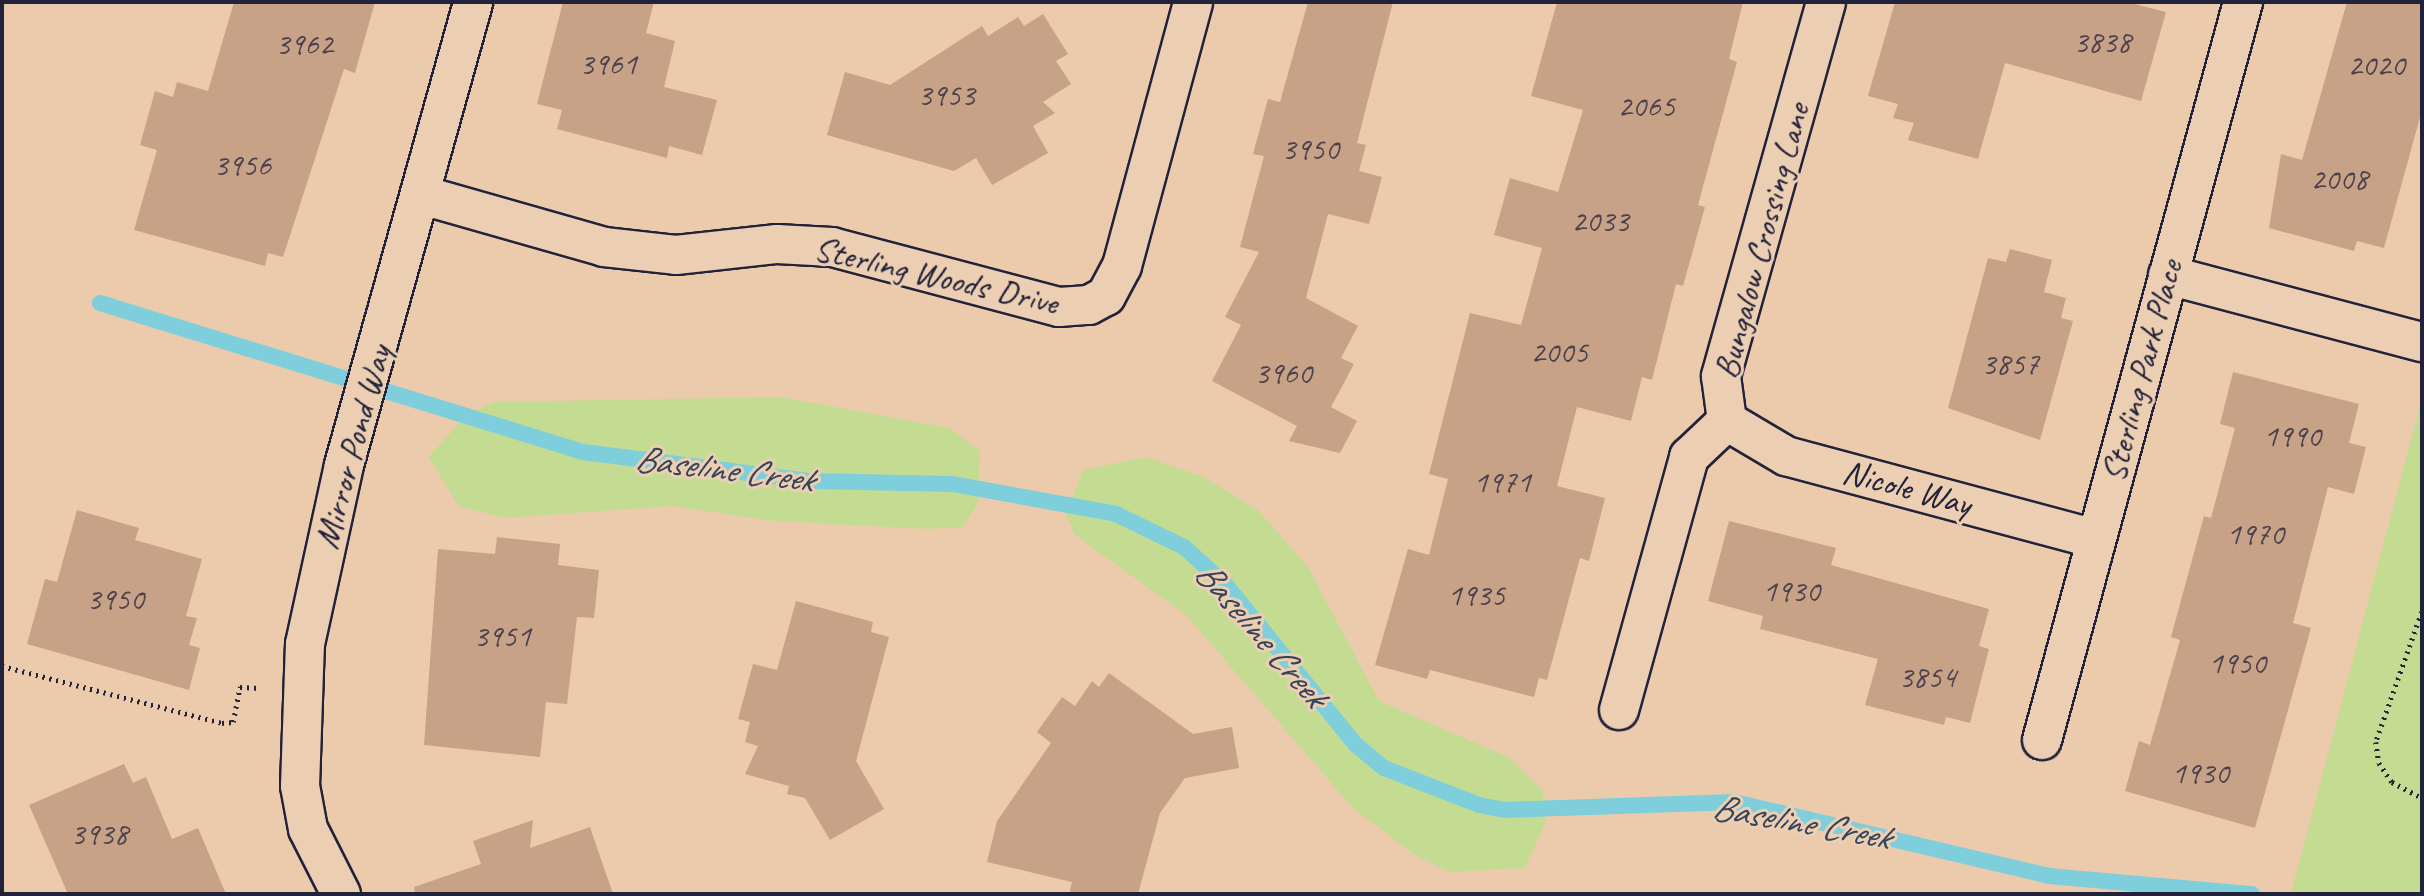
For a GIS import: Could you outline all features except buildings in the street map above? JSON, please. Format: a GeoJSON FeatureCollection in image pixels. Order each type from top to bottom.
{"type":"FeatureCollection","features":[{"type":"Feature","properties":{"kind":"street","name":"Mirror Pond Way"},"geometry":{"type":"LineString","coordinates":[[341,894],[308,829],[300,786],[301,692],[305,644],[356,422],[422,195],[473,2]]}},
{"type":"Feature","properties":{"kind":"street","name":"Sterling Woods Drive"},"geometry":{"type":"LineString","coordinates":[[422,195],[604,247],[676,255],[777,244],[832,247],[1059,307],[1089,305],[1106,296],[1122,265],[1193,2]]}},
{"type":"Feature","properties":{"kind":"street","name":"Bungalow Crossing Lane"},"geometry":{"type":"LineString","coordinates":[[1619,709],[1689,457],[1727,421],[1721,376],[1826,2]]}},
{"type":"Feature","properties":{"kind":"street","name":"Sterling Park Place"},"geometry":{"type":"LineString","coordinates":[[2042,740],[2244,2]]}},
{"type":"Feature","properties":{"kind":"street"},"geometry":{"type":"LineString","coordinates":[[2168,275],[2422,342]]}},
{"type":"Feature","properties":{"kind":"street","name":"Nicole Way"},"geometry":{"type":"LineString","coordinates":[[1727,421],[1786,456],[2096,539]]}},
{"type":"Feature","properties":{"kind":"path"},"geometry":{"type":"LineString","coordinates":[[2422,612],[2376,742],[2379,763],[2392,782],[2422,798]]}},
{"type":"Feature","properties":{"kind":"path"},"geometry":{"type":"LineString","coordinates":[[2,666],[222,723],[233,722],[240,687],[301,692]]}},
{"type":"Feature","properties":{"kind":"green space"},"geometry":{"type":"Polygon","coordinates":[[[781,397],[949,428],[980,451],[978,503],[963,527],[928,529],[774,521],[672,506],[504,518],[459,506],[428,457],[466,416],[494,402],[781,397]]]}},
{"type":"Feature","properties":{"kind":"green space"},"geometry":{"type":"Polygon","coordinates":[[[2422,398],[2422,894],[2290,894],[2298,867],[2422,398]]]}},
{"type":"Feature","properties":{"kind":"green space"},"geometry":{"type":"Polygon","coordinates":[[[1146,457],[1202,476],[1259,511],[1308,567],[1379,701],[1510,758],[1543,791],[1545,823],[1525,868],[1449,872],[1415,855],[1353,808],[1186,615],[1075,535],[1066,515],[1083,470],[1146,457]]]}},
{"type":"Feature","properties":{"kind":"waterway","name":"Baseline Creek"},"geometry":{"type":"LineString","coordinates":[[100,303],[583,452],[810,481],[953,484],[1116,514],[1184,547],[1226,585],[1355,744],[1384,768],[1479,805],[1505,810],[1734,802],[2049,876],[2252,894]]}}]}
